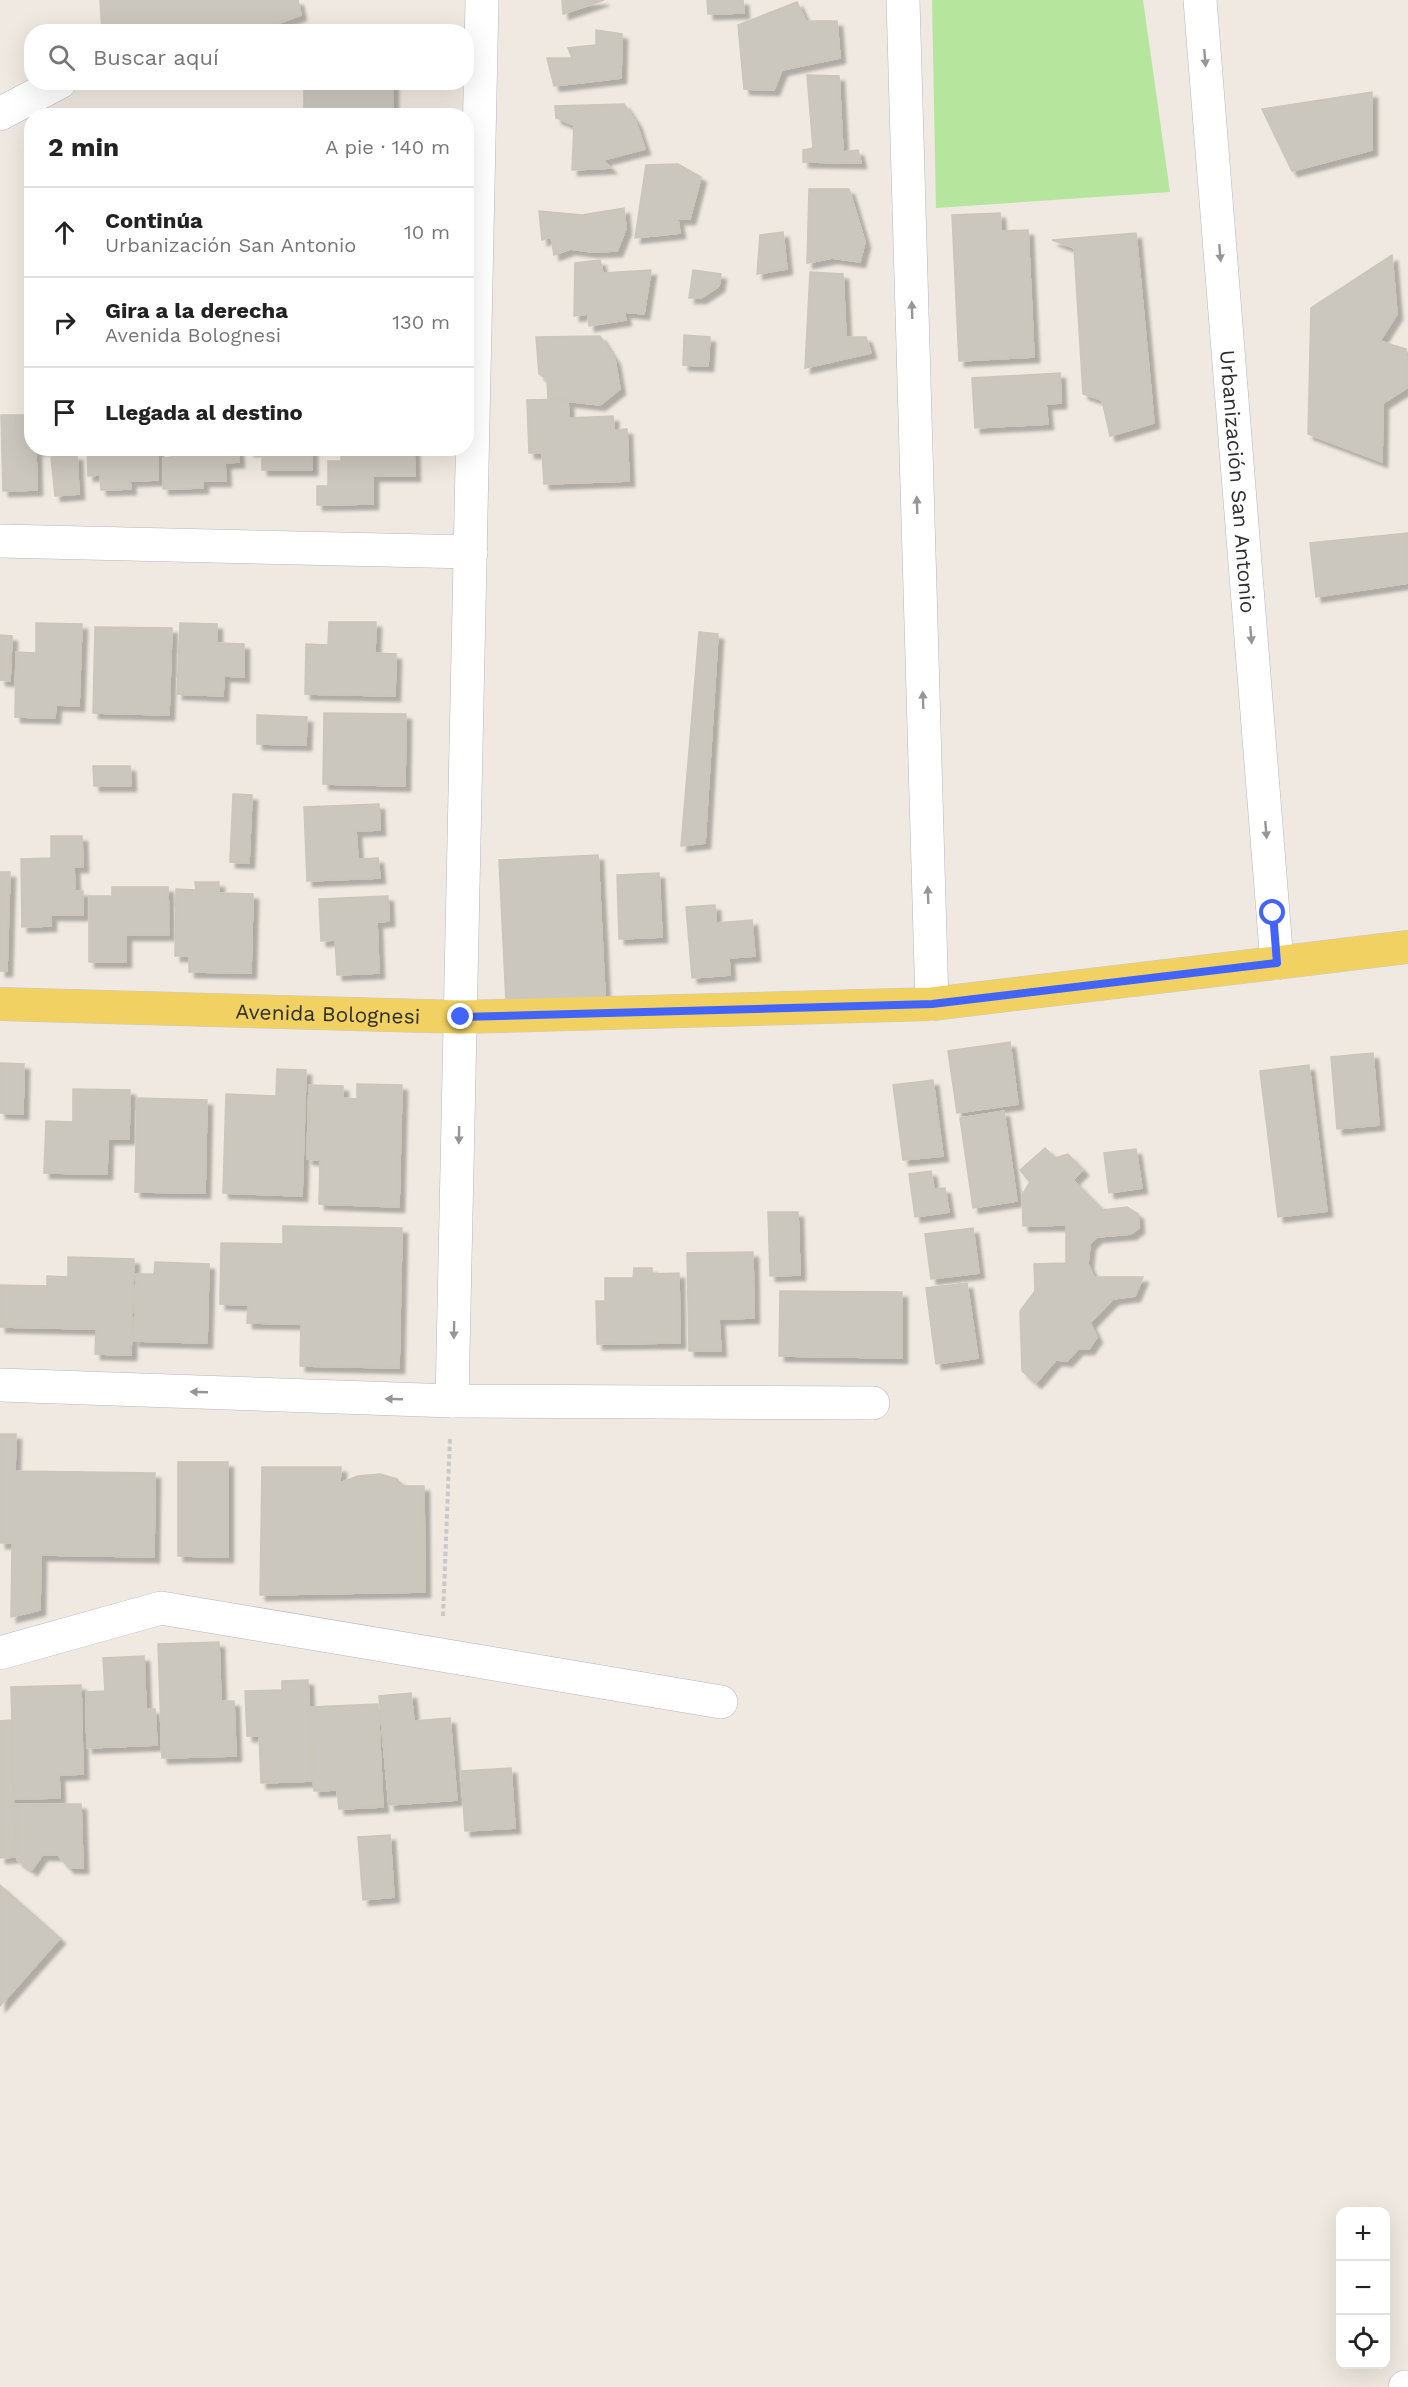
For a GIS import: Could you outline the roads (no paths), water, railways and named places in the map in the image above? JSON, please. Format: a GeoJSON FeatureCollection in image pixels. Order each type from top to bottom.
{"type":"FeatureCollection","features":[{"type":"Feature","properties":{"kind":"main road","name":"Avenida Bolognesi"},"geometry":{"type":"LineString","coordinates":[[0,1004],[461,1017],[932,1004],[1408,947]]}},
{"type":"Feature","properties":{"kind":"street"},"geometry":{"type":"LineString","coordinates":[[474,401],[482,0]]}},
{"type":"Feature","properties":{"kind":"street"},"geometry":{"type":"LineString","coordinates":[[903,0],[932,1004]]}},
{"type":"Feature","properties":{"kind":"street","name":"Urbanización San Antonio"},"geometry":{"type":"LineString","coordinates":[[1200,0],[1277,963]]}},
{"type":"Feature","properties":{"kind":"street"},"geometry":{"type":"LineString","coordinates":[[0,114],[45,90]]}},
{"type":"Feature","properties":{"kind":"street"},"geometry":{"type":"LineString","coordinates":[[452,1401],[473,456]]}},
{"type":"Feature","properties":{"kind":"street"},"geometry":{"type":"LineString","coordinates":[[0,541],[471,552]]}},
{"type":"Feature","properties":{"kind":"street"},"geometry":{"type":"LineString","coordinates":[[0,1385],[452,1401],[873,1402]]}},
{"type":"Feature","properties":{"kind":"street"},"geometry":{"type":"LineString","coordinates":[[0,1653],[161,1608],[721,1702]]}}]}
